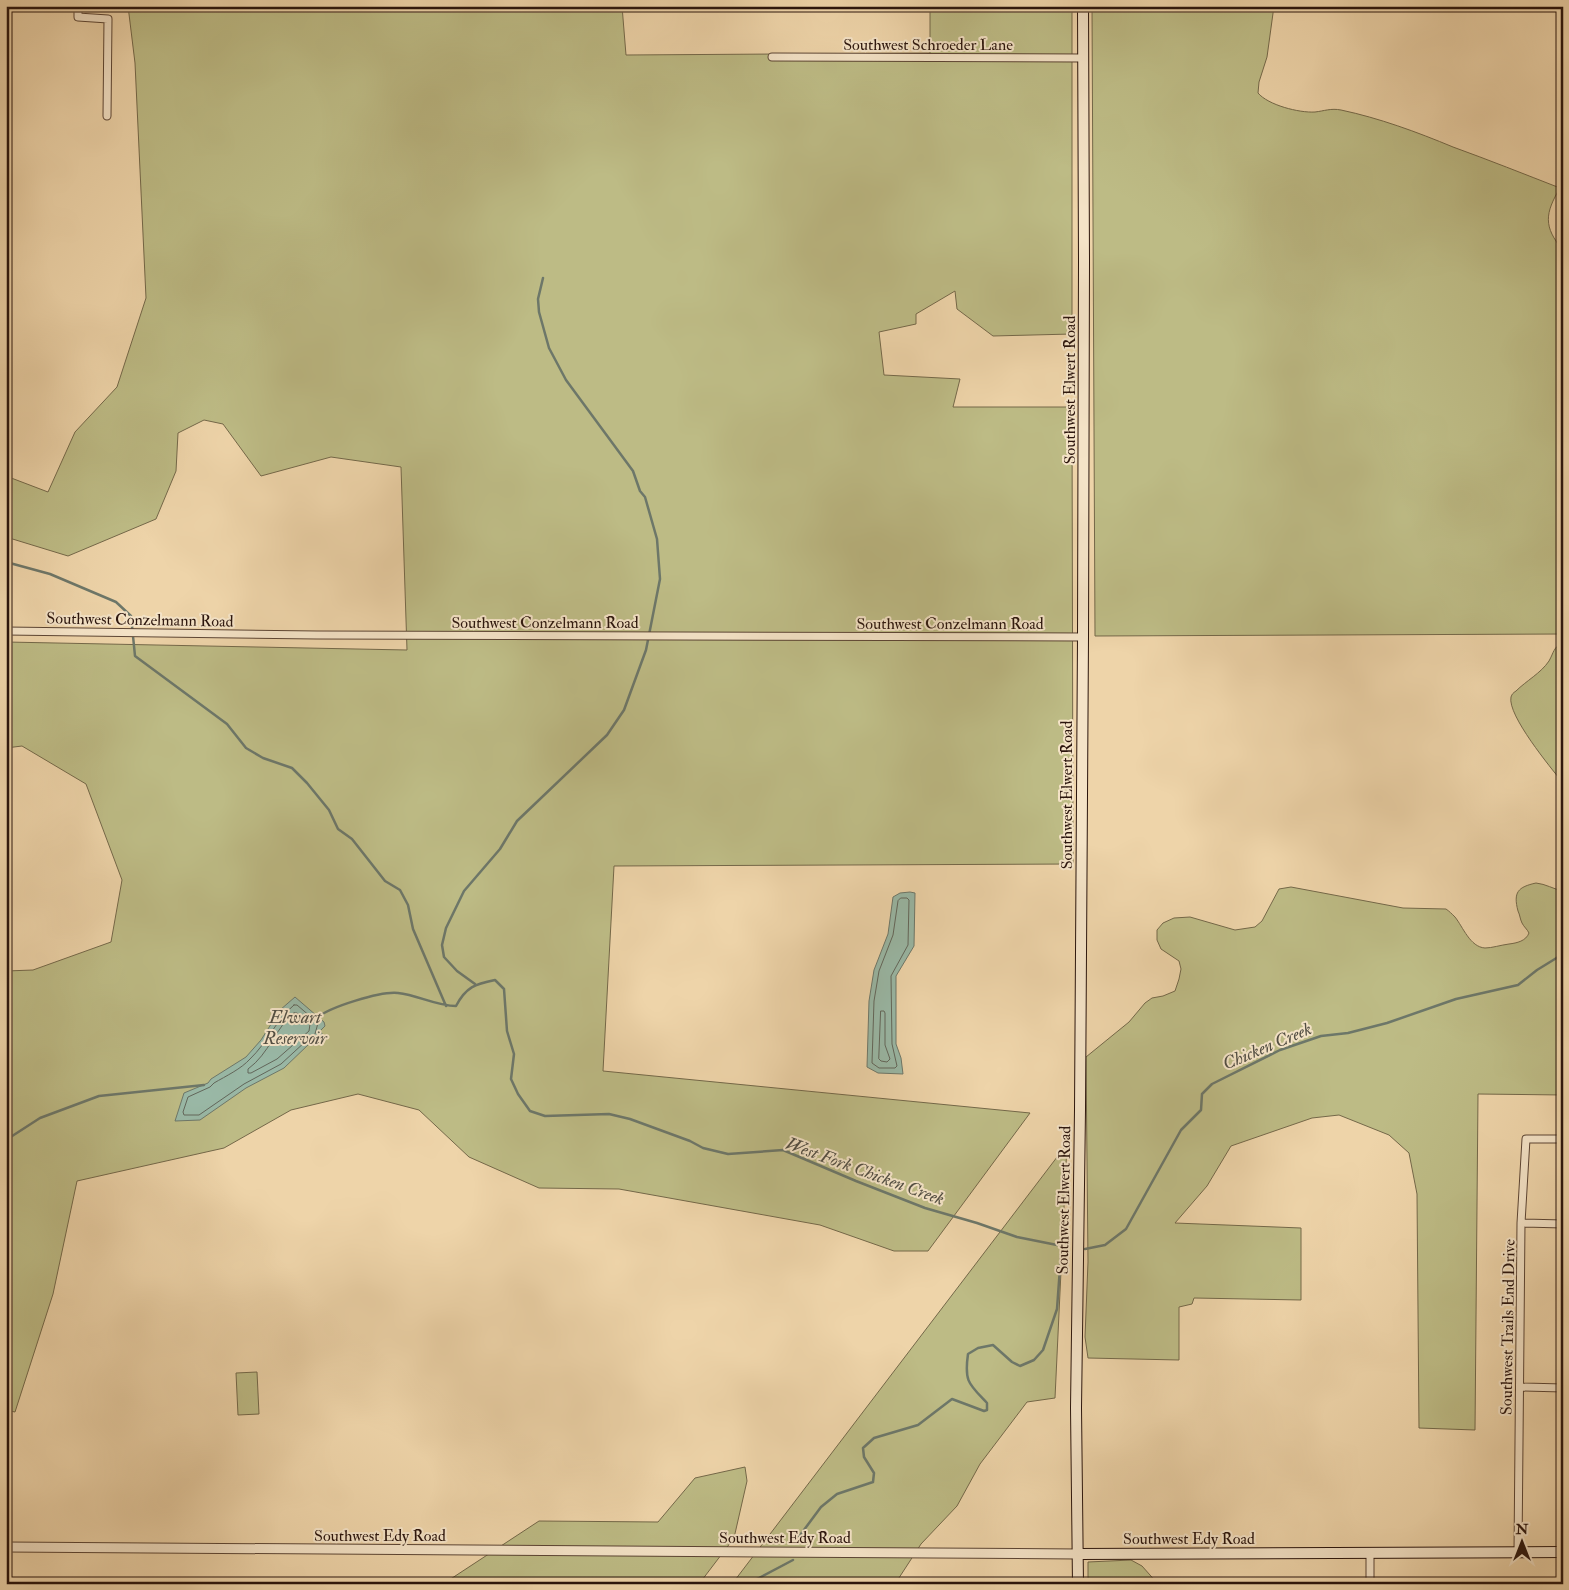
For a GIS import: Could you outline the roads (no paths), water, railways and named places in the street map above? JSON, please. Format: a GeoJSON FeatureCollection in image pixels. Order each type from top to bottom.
{"type":"FeatureCollection","features":[{"type":"Feature","properties":{"kind":"main road","name":"Southwest Elwert Road"},"geometry":{"type":"LineString","coordinates":[[1078,1584],[1076,1337],[1080,1100],[1083,637],[1083,6]]}},
{"type":"Feature","properties":{"kind":"main road","name":"Southwest Edy Road"},"geometry":{"type":"LineString","coordinates":[[1078,1554],[1563,1552]]}},
{"type":"Feature","properties":{"kind":"street"},"geometry":{"type":"LineString","coordinates":[[78,6],[78,17],[108,19],[107,116]]}},
{"type":"Feature","properties":{"kind":"street","name":"Southwest Schroeder Lane"},"geometry":{"type":"LineString","coordinates":[[772,57],[1083,58]]}},
{"type":"Feature","properties":{"kind":"street","name":"Southwest Conzelmann Road"},"geometry":{"type":"LineString","coordinates":[[6,631],[317,635],[1083,637]]}},
{"type":"Feature","properties":{"kind":"street","name":"Southwest Trails End Drive"},"geometry":{"type":"LineString","coordinates":[[1518,1552],[1521,1223],[1526,1140],[1563,1139]]}},
{"type":"Feature","properties":{"kind":"street"},"geometry":{"type":"LineString","coordinates":[[1521,1223],[1563,1224]]}},
{"type":"Feature","properties":{"kind":"street"},"geometry":{"type":"LineString","coordinates":[[1520,1388],[1563,1388]]}},
{"type":"Feature","properties":{"kind":"street","name":"Southwest Edy Road"},"geometry":{"type":"LineString","coordinates":[[6,1547],[1078,1554]]}},
{"type":"Feature","properties":{"kind":"street"},"geometry":{"type":"LineString","coordinates":[[1370,1553],[1370,1584]]}},
{"type":"Feature","properties":{"kind":"water"},"geometry":{"type":"Polygon","coordinates":[[[900,893],[915,893],[914,946],[896,976],[896,1044],[901,1058],[903,1074],[878,1073],[867,1067],[869,1001],[874,970],[888,934],[893,897],[900,893]]]}},
{"type":"Feature","properties":{"kind":"water","name":"Elwart Reservoir"},"geometry":{"type":"Polygon","coordinates":[[[295,997],[324,1022],[325,1026],[320,1031],[323,1035],[309,1044],[284,1068],[246,1088],[200,1120],[175,1121],[184,1093],[208,1083],[211,1079],[246,1057],[261,1040],[280,1010],[295,997]]]}},
{"type":"Feature","properties":{"kind":"waterway"},"geometry":{"type":"LineString","coordinates":[[475,984],[457,971],[444,957],[442,945],[446,928],[464,891],[500,849],[517,821],[607,735],[624,710],[646,650],[660,579],[657,539],[645,497],[640,491],[633,471],[566,380],[549,348],[539,312],[538,299],[543,278]]}},
{"type":"Feature","properties":{"kind":"waterway","name":"West Fork Chicken Creek"},"geometry":{"type":"LineString","coordinates":[[6,562],[50,574],[116,602],[131,616],[135,656],[227,724],[246,748],[263,758],[292,768],[307,783],[329,810],[338,829],[352,839],[385,881],[400,890],[408,905],[413,929],[446,1006]]}},
{"type":"Feature","properties":{"kind":"waterway","name":"Chicken Creek"},"geometry":{"type":"LineString","coordinates":[[1085,1249],[1105,1245],[1126,1229],[1181,1130],[1201,1110],[1202,1094],[1212,1084],[1280,1050],[1321,1036],[1348,1033],[1387,1023],[1456,999],[1518,985],[1537,970],[1563,954]]}},
{"type":"Feature","properties":{"kind":"waterway","name":"West Fork Chicken Creek"},"geometry":{"type":"LineString","coordinates":[[317,1018],[343,1005],[368,997],[390,993],[405,994],[449,1006],[456,1006],[467,990],[482,983],[495,980],[504,989],[507,1031],[514,1054],[511,1079],[518,1094],[530,1111],[545,1116],[609,1114],[630,1119],[690,1141],[703,1148],[728,1154],[783,1150],[925,1208],[1017,1237],[1067,1247]]}},
{"type":"Feature","properties":{"kind":"waterway"},"geometry":{"type":"LineString","coordinates":[[6,1140],[40,1118],[99,1096],[204,1085]]}},
{"type":"Feature","properties":{"kind":"waterway","name":"Chicken Creek"},"geometry":{"type":"LineString","coordinates":[[795,1542],[821,1507],[837,1494],[873,1482],[874,1473],[864,1457],[863,1448],[874,1438],[918,1425],[952,1399],[984,1411],[987,1410],[987,1403],[969,1382],[967,1371],[968,1354],[978,1348],[993,1345],[1012,1362],[1020,1366],[1034,1360],[1043,1350],[1057,1309],[1061,1254],[1067,1247]]}},
{"type":"Feature","properties":{"kind":"waterway","name":"Chicken Creek"},"geometry":{"type":"LineString","coordinates":[[741,1584],[757,1579],[793,1560]]}}]}
